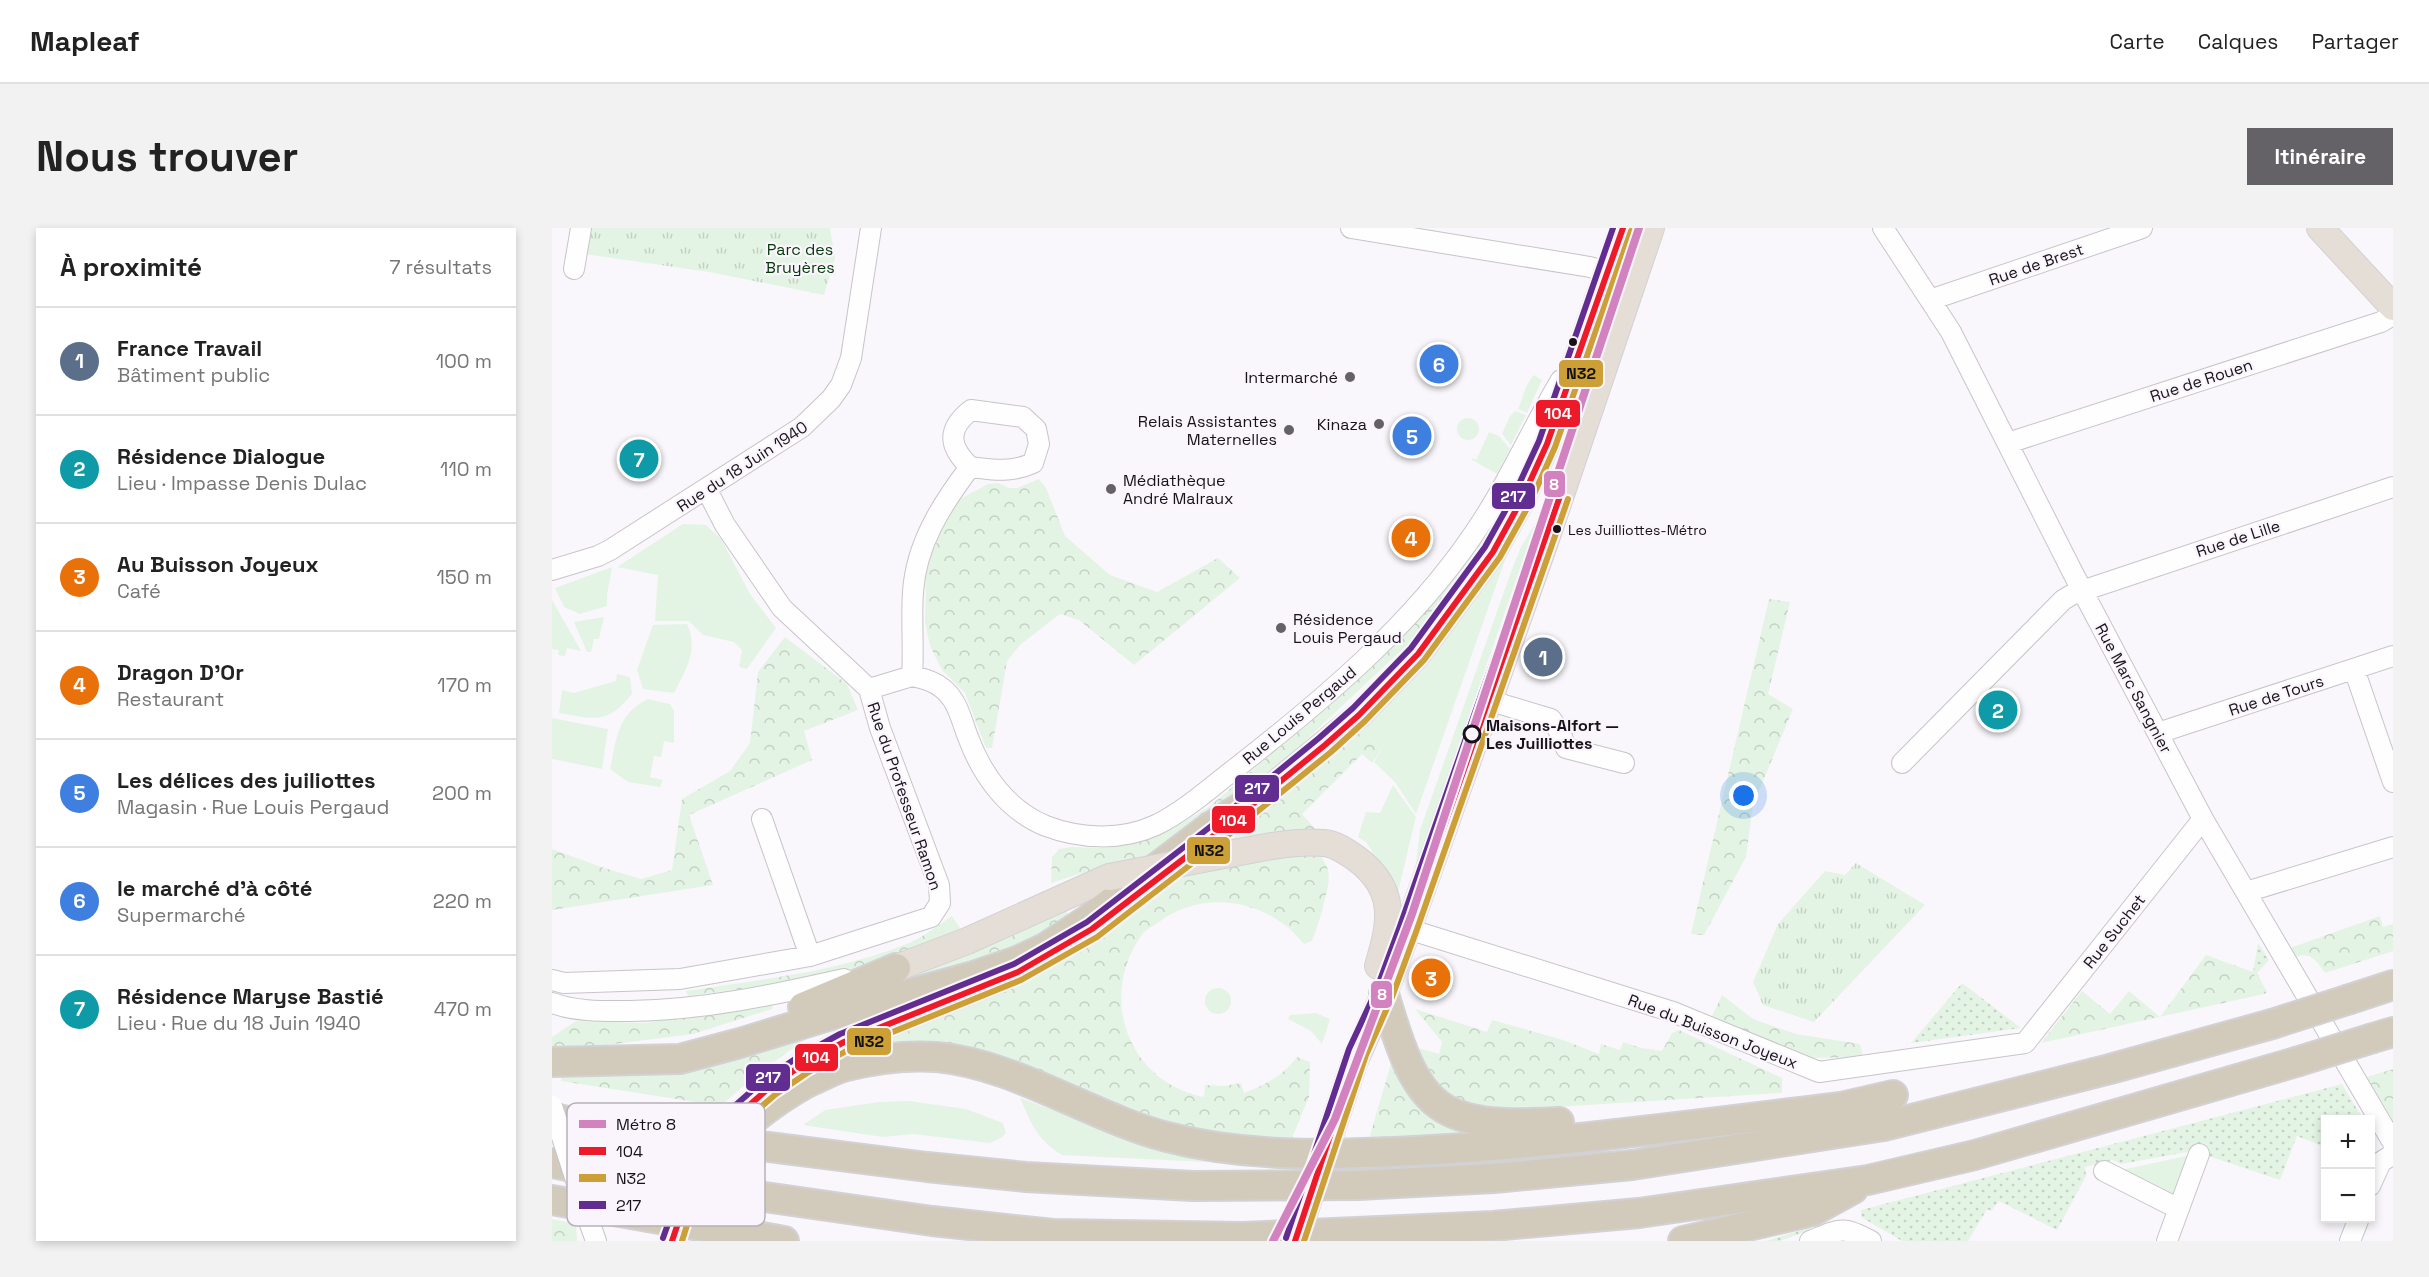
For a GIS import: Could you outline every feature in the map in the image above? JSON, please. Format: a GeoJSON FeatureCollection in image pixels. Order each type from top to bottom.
{"type":"FeatureCollection","features":[{"type":"Feature","properties":{"kind":"highway"},"geometry":{"type":"LineString","coordinates":[[552,1062],[680,1059],[974,976],[1015,962],[1045,948],[1089,919],[1209,828],[1265,792]]}},
{"type":"Feature","properties":{"kind":"highway"},"geometry":{"type":"LineString","coordinates":[[641,1059],[736,1031],[822,1000],[896,968]]}},
{"type":"Feature","properties":{"kind":"highway"},"geometry":{"type":"LineString","coordinates":[[765,1147],[1015,1176],[1193,1186],[1346,1185],[1494,1178],[1632,1165],[1884,1126],[1989,1100],[2272,1023],[2393,985]]}},
{"type":"Feature","properties":{"kind":"highway"},"geometry":{"type":"LineString","coordinates":[[1384,994],[1413,1077],[1439,1106],[1469,1120],[1492,1124],[1523,1124],[1697,1112],[1842,1097],[1893,1095],[1989,1100]]}},
{"type":"Feature","properties":{"kind":"highway"},"geometry":{"type":"LineString","coordinates":[[765,1197],[932,1221],[1053,1234],[1243,1237],[1492,1226],[1616,1215],[1868,1180],[1975,1155],[2383,1035]]}},
{"type":"Feature","properties":{"kind":"highway"},"geometry":{"type":"LineString","coordinates":[[765,1109],[805,1074],[893,1059],[937,1057],[1011,1076],[1102,1115],[1166,1137],[1231,1150],[1282,1155],[1366,1154],[1487,1148],[1831,1108],[1893,1095]]}},
{"type":"Feature","properties":{"kind":"highway"},"geometry":{"type":"LineString","coordinates":[[552,1118],[567,1121]]}},
{"type":"Feature","properties":{"kind":"highway"},"geometry":{"type":"LineString","coordinates":[[552,1164],[567,1167]]}},
{"type":"Feature","properties":{"kind":"highway"},"geometry":{"type":"LineString","coordinates":[[1683,1241],[1813,1211],[1868,1180]]}},
{"type":"Feature","properties":{"kind":"highway"},"geometry":{"type":"LineString","coordinates":[[552,1200],[567,1203]]}},
{"type":"Feature","properties":{"kind":"highway"},"geometry":{"type":"LineString","coordinates":[[699,1226],[784,1241]]}},
{"type":"Feature","properties":{"kind":"main road"},"geometry":{"type":"LineString","coordinates":[[805,1074],[844,1042],[1018,972],[1071,942],[1127,903],[1216,834],[1359,715],[1418,654],[1460,600],[1493,552],[1522,499],[1547,444],[1623,228]]}},
{"type":"Feature","properties":{"kind":"main road"},"geometry":{"type":"LineString","coordinates":[[1295,1241],[1356,1058],[1384,994],[1408,929],[1651,228]]}},
{"type":"Feature","properties":{"kind":"main road"},"geometry":{"type":"LineString","coordinates":[[2320,228],[2393,307]]}},
{"type":"Feature","properties":{"kind":"main road"},"geometry":{"type":"LineString","coordinates":[[896,968],[967,941],[1109,877],[1290,844],[1325,843],[1343,849],[1368,868],[1380,882],[1390,918],[1387,936],[1355,1041],[1356,1058]]}},
{"type":"Feature","properties":{"kind":"main road"},"geometry":{"type":"LineString","coordinates":[[672,1241],[677,1226]]}},
{"type":"Feature","properties":{"kind":"street"},"geometry":{"type":"LineString","coordinates":[[574,269],[581,228]]}},
{"type":"Feature","properties":{"kind":"street","name":"Rue du 18 Juin 1940"},"geometry":{"type":"LineString","coordinates":[[552,570],[610,550],[707,490],[802,427],[831,399],[841,385],[851,358],[872,228]]}},
{"type":"Feature","properties":{"kind":"street"},"geometry":{"type":"LineString","coordinates":[[1351,228],[1590,267],[1634,279]]}},
{"type":"Feature","properties":{"kind":"street","name":"Rue Marc Sangnier"},"geometry":{"type":"LineString","coordinates":[[1883,228],[1951,332],[2082,590],[2203,819],[2393,1143]]}},
{"type":"Feature","properties":{"kind":"street","name":"Rue de Brest"},"geometry":{"type":"LineString","coordinates":[[1930,300],[2142,228]]}},
{"type":"Feature","properties":{"kind":"street","name":"Rue de Rouen"},"geometry":{"type":"LineString","coordinates":[[2008,444],[2381,322],[2393,315]]}},
{"type":"Feature","properties":{"kind":"street","name":"Rue Louis Pergaud"},"geometry":{"type":"LineString","coordinates":[[912,676],[942,687],[950,695],[956,703],[969,740],[986,775],[1010,803],[1027,815],[1063,832],[1095,837],[1130,833],[1156,825],[1201,795],[1298,719],[1378,645],[1418,602],[1474,534],[1532,435],[1540,415],[1582,347]]}},
{"type":"Feature","properties":{"kind":"street"},"geometry":{"type":"LineString","coordinates":[[869,689],[912,676],[913,591],[925,538],[939,512],[970,467]]}},
{"type":"Feature","properties":{"kind":"street","name":"Rue de Lille"},"geometry":{"type":"LineString","coordinates":[[1902,763],[2063,600],[2082,590],[2393,487]]}},
{"type":"Feature","properties":{"kind":"street","name":"Rue du Professeur Ramon"},"geometry":{"type":"LineString","coordinates":[[552,981],[564,983],[680,979],[810,956],[931,917],[940,903],[939,885],[880,728],[869,689],[782,608],[725,525],[707,490]]}},
{"type":"Feature","properties":{"kind":"street","name":"Rue de Tours"},"geometry":{"type":"LineString","coordinates":[[2158,733],[2393,656]]}},
{"type":"Feature","properties":{"kind":"street"},"geometry":{"type":"LineString","coordinates":[[2354,669],[2393,782]]}},
{"type":"Feature","properties":{"kind":"street"},"geometry":{"type":"LineString","coordinates":[[1489,698],[1504,705],[1524,709],[1551,719],[1561,734],[1566,748],[1624,763]]}},
{"type":"Feature","properties":{"kind":"street"},"geometry":{"type":"LineString","coordinates":[[762,819],[810,956]]}},
{"type":"Feature","properties":{"kind":"street","name":"Rue Suchet"},"geometry":{"type":"LineString","coordinates":[[2025,1043],[2203,819]]}},
{"type":"Feature","properties":{"kind":"street"},"geometry":{"type":"LineString","coordinates":[[2246,892],[2393,847]]}},
{"type":"Feature","properties":{"kind":"street","name":"Rue du Buisson Joyeux"},"geometry":{"type":"LineString","coordinates":[[1408,929],[1673,1012],[1819,1072],[2025,1043]]}},
{"type":"Feature","properties":{"kind":"street"},"geometry":{"type":"LineString","coordinates":[[552,1003],[581,1010],[663,1010],[717,1005],[770,996],[896,968]]}},
{"type":"Feature","properties":{"kind":"street"},"geometry":{"type":"LineString","coordinates":[[552,1017],[581,1010]]}},
{"type":"Feature","properties":{"kind":"street"},"geometry":{"type":"LineString","coordinates":[[552,1106],[567,1152]]}},
{"type":"Feature","properties":{"kind":"street"},"geometry":{"type":"LineString","coordinates":[[2167,1241],[2199,1154]]}},
{"type":"Feature","properties":{"kind":"street"},"geometry":{"type":"LineString","coordinates":[[2375,1175],[2381,1162],[2393,1154]]}},
{"type":"Feature","properties":{"kind":"street"},"geometry":{"type":"LineString","coordinates":[[2103,1171],[2179,1209]]}},
{"type":"Feature","properties":{"kind":"street"},"geometry":{"type":"LineString","coordinates":[[2350,1241],[2357,1223]]}},
{"type":"Feature","properties":{"kind":"street"},"geometry":{"type":"LineString","coordinates":[[1810,1241],[1836,1230],[1846,1229],[1872,1241]]}},
{"type":"Feature","properties":{"kind":"green space","name":"Parc des Bruyères"},"geometry":{"type":"Polygon","coordinates":[[[581,228],[830,228],[835,258],[824,295],[709,272],[577,253],[581,228]]]}},
{"type":"Feature","properties":{"kind":"green space"},"geometry":{"type":"Polygon","coordinates":[[[1586,371],[1574,427],[1566,423],[1586,371]]]}},
{"type":"Feature","properties":{"kind":"green space"},"geometry":{"type":"Polygon","coordinates":[[[1534,375],[1542,380],[1527,413],[1518,409],[1534,375]]]}},
{"type":"Feature","properties":{"kind":"green space"},"geometry":{"type":"Polygon","coordinates":[[[1515,411],[1526,415],[1511,445],[1502,434],[1510,416],[1515,411]]]}},
{"type":"Feature","properties":{"kind":"green space"},"geometry":{"type":"Polygon","coordinates":[[[1468,418],[1476,421],[1479,429],[1476,437],[1468,440],[1460,437],[1457,429],[1460,421],[1468,418]]]}},
{"type":"Feature","properties":{"kind":"green space"},"geometry":{"type":"Polygon","coordinates":[[[1489,432],[1499,436],[1510,449],[1497,474],[1472,460],[1472,458],[1476,460],[1489,432]]]}},
{"type":"Feature","properties":{"kind":"green space"},"geometry":{"type":"Polygon","coordinates":[[[1554,457],[1534,508],[1506,557],[1416,814],[1395,782],[1374,762],[1381,750],[1363,728],[1554,457]]]}},
{"type":"Feature","properties":{"kind":"green space"},"geometry":{"type":"Polygon","coordinates":[[[1039,479],[1046,488],[1065,536],[1110,575],[1157,592],[1218,558],[1240,578],[1134,665],[1079,620],[1060,614],[1020,645],[1007,661],[992,748],[986,748],[965,693],[942,670],[930,646],[925,622],[926,577],[931,555],[946,522],[960,499],[988,484],[998,483],[1009,488],[1017,488],[1039,479]]]}},
{"type":"Feature","properties":{"kind":"green space"},"geometry":{"type":"Polygon","coordinates":[[[1544,508],[1403,914],[1396,912],[1402,909],[1414,878],[1420,830],[1512,569],[1520,549],[1544,508]]]}},
{"type":"Feature","properties":{"kind":"green space"},"geometry":{"type":"Polygon","coordinates":[[[683,524],[706,525],[721,539],[750,594],[776,628],[747,669],[739,667],[742,650],[734,642],[703,635],[689,621],[655,621],[658,575],[617,567],[683,524]]]}},
{"type":"Feature","properties":{"kind":"green space"},"geometry":{"type":"Polygon","coordinates":[[[1492,524],[1494,527],[1467,570],[1408,644],[1272,772],[1165,853],[1110,864],[1051,883],[1052,857],[1059,849],[1106,848],[1138,843],[1172,829],[1210,806],[1341,695],[1400,638],[1433,604],[1492,524]]]}},
{"type":"Feature","properties":{"kind":"green space"},"geometry":{"type":"Polygon","coordinates":[[[612,567],[607,606],[580,614],[564,607],[555,588],[612,567]]]}},
{"type":"Feature","properties":{"kind":"green space"},"geometry":{"type":"Polygon","coordinates":[[[1769,599],[1790,602],[1768,694],[1793,709],[1753,805],[1746,857],[1704,935],[1691,934],[1769,599]]]}},
{"type":"Feature","properties":{"kind":"green space"},"geometry":{"type":"Polygon","coordinates":[[[552,600],[581,651],[567,648],[565,656],[558,655],[559,650],[552,649],[552,600]]]}},
{"type":"Feature","properties":{"kind":"green space"},"geometry":{"type":"Polygon","coordinates":[[[604,617],[599,639],[594,639],[591,652],[587,652],[574,622],[604,617]]]}},
{"type":"Feature","properties":{"kind":"green space"},"geometry":{"type":"Polygon","coordinates":[[[687,624],[692,642],[690,659],[674,693],[643,689],[637,670],[653,625],[687,624]]]}},
{"type":"Feature","properties":{"kind":"green space"},"geometry":{"type":"Polygon","coordinates":[[[785,637],[847,684],[858,710],[804,731],[812,760],[689,815],[713,885],[552,910],[552,849],[641,879],[672,870],[682,799],[730,771],[750,743],[758,672],[785,637]]]}},
{"type":"Feature","properties":{"kind":"green space"},"geometry":{"type":"Polygon","coordinates":[[[617,674],[630,677],[632,694],[615,711],[591,718],[559,713],[562,690],[574,693],[616,681],[617,674]]]}},
{"type":"Feature","properties":{"kind":"green space"},"geometry":{"type":"Polygon","coordinates":[[[648,699],[670,704],[674,711],[674,743],[664,741],[661,757],[654,756],[650,777],[663,780],[660,787],[628,782],[610,769],[617,737],[624,720],[638,705],[648,699]]]}},
{"type":"Feature","properties":{"kind":"green space"},"geometry":{"type":"Polygon","coordinates":[[[552,718],[608,729],[602,769],[552,759],[552,718]]]}},
{"type":"Feature","properties":{"kind":"green space"},"geometry":{"type":"Polygon","coordinates":[[[1363,728],[1381,750],[1372,763],[1362,754],[1302,814],[1319,833],[1212,847],[1363,728]]]}},
{"type":"Feature","properties":{"kind":"green space"},"geometry":{"type":"Polygon","coordinates":[[[1393,785],[1416,817],[1398,892],[1366,842],[1358,837],[1366,812],[1380,813],[1393,785]]]}},
{"type":"Feature","properties":{"kind":"green space"},"geometry":{"type":"Polygon","coordinates":[[[1294,854],[1318,854],[1327,867],[1329,881],[1322,912],[1290,929],[1260,911],[1243,905],[1208,903],[1191,906],[1175,912],[1143,934],[1128,960],[1122,985],[1122,1010],[1128,1034],[1139,1056],[1156,1074],[1178,1088],[1204,1097],[1205,1085],[1224,1086],[1241,1083],[1244,1093],[1273,1079],[1286,1070],[1297,1057],[1310,1062],[1309,1097],[1290,1143],[1172,1127],[916,1044],[874,1041],[991,992],[1041,968],[1091,936],[1175,871],[1294,854]]]}},
{"type":"Feature","properties":{"kind":"green space"},"geometry":{"type":"Polygon","coordinates":[[[1856,863],[1925,905],[1814,1022],[1763,1005],[1753,982],[1778,924],[1825,871],[1845,875],[1856,863]]]}},
{"type":"Feature","properties":{"kind":"green space"},"geometry":{"type":"Polygon","coordinates":[[[1064,906],[1072,923],[1052,935],[967,966],[961,953],[1064,906]]]}},
{"type":"Feature","properties":{"kind":"green space"},"geometry":{"type":"Polygon","coordinates":[[[1322,912],[1312,941],[1304,944],[1290,929],[1322,912]]]}},
{"type":"Feature","properties":{"kind":"green space"},"geometry":{"type":"Polygon","coordinates":[[[952,916],[962,931],[872,965],[800,981],[688,996],[686,991],[769,979],[851,962],[910,942],[952,916]]]}},
{"type":"Feature","properties":{"kind":"green space"},"geometry":{"type":"Polygon","coordinates":[[[2380,916],[2383,927],[2393,924],[2393,951],[2325,973],[2313,959],[2306,955],[2296,957],[2290,948],[2380,916]]]}},
{"type":"Feature","properties":{"kind":"green space"},"geometry":{"type":"Polygon","coordinates":[[[2258,943],[2269,960],[2257,973],[2267,992],[2264,994],[2253,972],[2258,943]]]}},
{"type":"Feature","properties":{"kind":"green space"},"geometry":{"type":"Polygon","coordinates":[[[961,953],[967,966],[839,1000],[961,953]]]}},
{"type":"Feature","properties":{"kind":"green space"},"geometry":{"type":"Polygon","coordinates":[[[2206,955],[2253,972],[2264,994],[2160,1017],[2206,955]]]}},
{"type":"Feature","properties":{"kind":"green space"},"geometry":{"type":"Polygon","coordinates":[[[1962,983],[2021,1028],[1911,1043],[1962,983]]]}},
{"type":"Feature","properties":{"kind":"green space"},"geometry":{"type":"Polygon","coordinates":[[[1218,988],[1227,992],[1231,1001],[1227,1010],[1218,1014],[1209,1010],[1205,1001],[1209,992],[1218,988]]]}},
{"type":"Feature","properties":{"kind":"green space"},"geometry":{"type":"Polygon","coordinates":[[[2082,991],[2110,1014],[2129,991],[2160,1017],[2041,1043],[2082,991]]]}},
{"type":"Feature","properties":{"kind":"green space"},"geometry":{"type":"Polygon","coordinates":[[[1722,995],[1753,1019],[1796,1034],[1860,1044],[1863,1057],[1812,1058],[1769,1046],[1711,1018],[1722,995]]]}},
{"type":"Feature","properties":{"kind":"green space"},"geometry":{"type":"Polygon","coordinates":[[[774,1001],[772,1009],[693,1034],[591,1047],[552,1048],[552,1037],[576,1021],[646,1023],[774,1001]]]}},
{"type":"Feature","properties":{"kind":"green space"},"geometry":{"type":"Polygon","coordinates":[[[1415,1009],[1487,1032],[1492,1020],[1563,1040],[1599,1054],[1601,1044],[1620,1050],[1623,1042],[1662,1051],[1672,1033],[1679,1030],[1782,1078],[1782,1093],[1523,1109],[1473,1105],[1451,1096],[1428,1070],[1415,1047],[1439,1054],[1442,1042],[1415,1009]]]}},
{"type":"Feature","properties":{"kind":"green space"},"geometry":{"type":"Polygon","coordinates":[[[1316,1013],[1330,1019],[1322,1044],[1311,1031],[1288,1019],[1290,1015],[1316,1013]]]}},
{"type":"Feature","properties":{"kind":"green space"},"geometry":{"type":"Polygon","coordinates":[[[833,1023],[775,1062],[724,1103],[702,1103],[561,1081],[562,1075],[833,1023]]]}},
{"type":"Feature","properties":{"kind":"green space"},"geometry":{"type":"Polygon","coordinates":[[[1393,1057],[1494,1134],[1368,1142],[1393,1057]]]}},
{"type":"Feature","properties":{"kind":"green space"},"geometry":{"type":"Polygon","coordinates":[[[2393,1069],[2393,1121],[2367,1077],[2393,1069]]]}},
{"type":"Feature","properties":{"kind":"green space"},"geometry":{"type":"Polygon","coordinates":[[[2342,1084],[2361,1115],[2321,1115],[2321,1145],[2297,1136],[2280,1180],[2193,1151],[2121,1164],[2112,1160],[2085,1167],[2086,1176],[2057,1230],[1999,1201],[1991,1211],[1987,1209],[1968,1241],[1902,1241],[1861,1217],[1861,1210],[2342,1084]]]}},
{"type":"Feature","properties":{"kind":"green space"},"geometry":{"type":"Polygon","coordinates":[[[1020,1098],[1099,1126],[1247,1164],[1062,1155],[1040,1137],[1020,1098]]]}},
{"type":"Feature","properties":{"kind":"green space"},"geometry":{"type":"Polygon","coordinates":[[[909,1101],[966,1109],[1003,1123],[1006,1133],[990,1143],[913,1134],[883,1137],[803,1125],[825,1110],[879,1102],[909,1101]]]}},
{"type":"Feature","properties":{"kind":"green space"},"geometry":{"type":"Polygon","coordinates":[[[2191,1155],[2177,1194],[2171,1197],[2121,1170],[2191,1155]]]}},
{"type":"Feature","properties":{"kind":"green space"},"geometry":{"type":"Polygon","coordinates":[[[552,1219],[567,1222],[567,1226],[576,1226],[577,1241],[552,1241],[552,1219]]]}},
{"type":"Feature","properties":{"kind":"green space"},"geometry":{"type":"Polygon","coordinates":[[[1810,1227],[1810,1230],[1780,1241],[1766,1241],[1810,1227]]]}},
{"type":"Feature","properties":{"kind":"metro line","name":"8"},"geometry":{"type":"LineString","coordinates":[[1273,1241],[1335,1119],[1412,914],[1639,228]]}},
{"type":"Feature","properties":{"kind":"transit line","name":"217"},"geometry":{"type":"LineString","coordinates":[[738,1103],[764,1080],[798,1057],[840,1034],[1014,964],[1087,922],[1210,827],[1353,708],[1411,648],[1485,547],[1514,495],[1539,441],[1613,228]]}},
{"type":"Feature","properties":{"kind":"transit line","name":"104"},"geometry":{"type":"LineString","coordinates":[[752,1103],[802,1065],[844,1042],[1018,972],[1092,929],[1216,834],[1359,715],[1418,654],[1493,552],[1522,499],[1547,444],[1623,228]]}},
{"type":"Feature","properties":{"kind":"transit line","name":"N32"},"geometry":{"type":"LineString","coordinates":[[765,1103],[807,1073],[848,1050],[1021,980],[1097,937],[1221,841],[1331,752],[1365,721],[1424,660],[1500,557],[1530,503],[1555,447],[1631,231]]}},
{"type":"Feature","properties":{"kind":"transit line","name":"217"},"geometry":{"type":"LineString","coordinates":[[1286,1238],[1349,1049],[1376,991],[1400,926],[1552,493]]}},
{"type":"Feature","properties":{"kind":"transit line","name":"104"},"geometry":{"type":"LineString","coordinates":[[1295,1241],[1358,1052],[1384,994],[1408,929],[1560,496]]}},
{"type":"Feature","properties":{"kind":"transit line","name":"N32"},"geometry":{"type":"LineString","coordinates":[[1304,1241],[1366,1055],[1392,997],[1416,932],[1568,499]]}},
{"type":"Feature","properties":{"kind":"transit line","name":"217"},"geometry":{"type":"LineString","coordinates":[[663,1238],[667,1226]]}},
{"type":"Feature","properties":{"kind":"transit line","name":"104"},"geometry":{"type":"LineString","coordinates":[[672,1241],[677,1226]]}},
{"type":"Feature","properties":{"kind":"transit line","name":"N32"},"geometry":{"type":"LineString","coordinates":[[682,1241],[687,1226]]}},
{"type":"Feature","properties":{"kind":"place","name":"le marché d'à côté"},"geometry":{"type":"Point","coordinates":[1439,364]}},
{"type":"Feature","properties":{"kind":"place","name":"Intermarché"},"geometry":{"type":"Point","coordinates":[1350,377]}},
{"type":"Feature","properties":{"kind":"place","name":"Kinaza"},"geometry":{"type":"Point","coordinates":[1379,424]}},
{"type":"Feature","properties":{"kind":"place","name":"Relais Assistantes Maternelles"},"geometry":{"type":"Point","coordinates":[1289,430]}},
{"type":"Feature","properties":{"kind":"place","name":"Les délices des juiliottes"},"geometry":{"type":"Point","coordinates":[1412,436]}},
{"type":"Feature","properties":{"kind":"place","name":"Résidence Maryse Bastié"},"geometry":{"type":"Point","coordinates":[639,459]}},
{"type":"Feature","properties":{"kind":"place","name":"Médiathèque André Malraux"},"geometry":{"type":"Point","coordinates":[1111,489]}},
{"type":"Feature","properties":{"kind":"place","name":"Les Juilliottes-Métro"},"geometry":{"type":"Point","coordinates":[1557,529]}},
{"type":"Feature","properties":{"kind":"place","name":"Dragon D'Or"},"geometry":{"type":"Point","coordinates":[1411,538]}},
{"type":"Feature","properties":{"kind":"place","name":"Résidence Louis Pergaud"},"geometry":{"type":"Point","coordinates":[1281,628]}},
{"type":"Feature","properties":{"kind":"place","name":"France Travail"},"geometry":{"type":"Point","coordinates":[1543,657]}},
{"type":"Feature","properties":{"kind":"place","name":"Résidence Dialogue"},"geometry":{"type":"Point","coordinates":[1998,710]}},
{"type":"Feature","properties":{"kind":"place","name":"Maisons-Alfort — Les Juilliottes"},"geometry":{"type":"Point","coordinates":[1472,734]}},
{"type":"Feature","properties":{"kind":"place","name":"Au Buisson Joyeux"},"geometry":{"type":"Point","coordinates":[1431,978]}}]}
